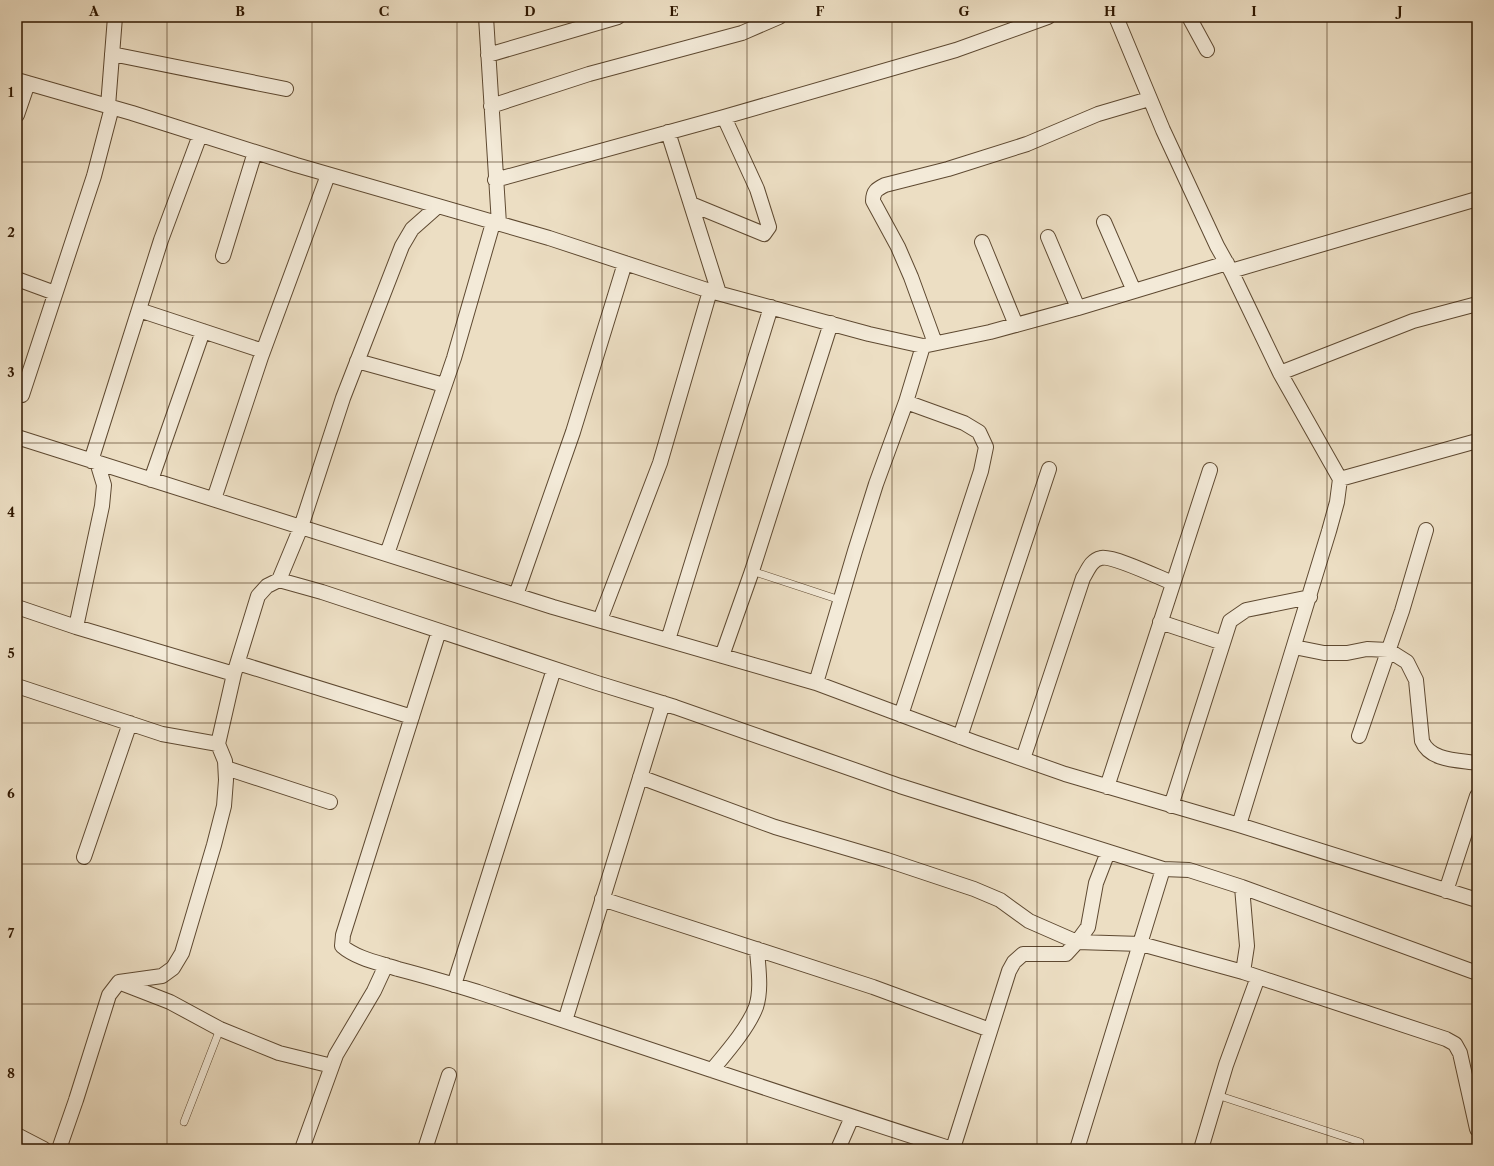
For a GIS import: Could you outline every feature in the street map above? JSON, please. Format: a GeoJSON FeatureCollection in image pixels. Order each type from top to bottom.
{"type":"FeatureCollection","features":[{"type":"Feature","properties":{"kind":"street"},"geometry":{"type":"LineString","coordinates":[[22,395],[94,176],[110,107],[115,17]]}},
{"type":"Feature","properties":{"kind":"street"},"geometry":{"type":"LineString","coordinates":[[387,554],[444,386],[496,223],[486,17]]}},
{"type":"Feature","properties":{"kind":"street"},"geometry":{"type":"LineString","coordinates":[[488,55],[618,17]]}},
{"type":"Feature","properties":{"kind":"street"},"geometry":{"type":"LineString","coordinates":[[491,106],[589,74],[742,33],[779,17]]}},
{"type":"Feature","properties":{"kind":"street"},"geometry":{"type":"LineString","coordinates":[[495,180],[533,171],[668,132],[724,118],[956,50],[1048,17]]}},
{"type":"Feature","properties":{"kind":"street"},"geometry":{"type":"LineString","coordinates":[[1116,17],[1149,98],[1211,233],[1280,373],[1340,479],[1338,502],[1310,597],[1238,825]]}},
{"type":"Feature","properties":{"kind":"street"},"geometry":{"type":"LineString","coordinates":[[1190,17],[1207,50]]}},
{"type":"Feature","properties":{"kind":"street"},"geometry":{"type":"LineString","coordinates":[[112,54],[286,88]]}},
{"type":"Feature","properties":{"kind":"street"},"geometry":{"type":"LineString","coordinates":[[17,115],[22,82],[496,223],[715,292],[831,323],[929,345],[1016,325],[1134,291],[1229,267],[1477,199]]}},
{"type":"Feature","properties":{"kind":"street"},"geometry":{"type":"LineString","coordinates":[[816,682],[876,484],[929,345],[909,271],[873,201],[873,193],[877,188],[885,185],[948,169],[1026,144],[1098,114],[1149,98]]}},
{"type":"Feature","properties":{"kind":"street"},"geometry":{"type":"LineString","coordinates":[[691,204],[764,234],[770,227],[757,188],[724,118]]}},
{"type":"Feature","properties":{"kind":"street"},"geometry":{"type":"LineString","coordinates":[[600,620],[660,463],[715,292],[691,204],[668,132]]}},
{"type":"Feature","properties":{"kind":"street"},"geometry":{"type":"LineString","coordinates":[[76,627],[102,506],[104,485],[94,461],[139,310],[162,240],[200,135]]}},
{"type":"Feature","properties":{"kind":"street"},"geometry":{"type":"LineString","coordinates":[[223,256],[255,152]]}},
{"type":"Feature","properties":{"kind":"street"},"geometry":{"type":"LineString","coordinates":[[214,500],[263,351],[328,174]]}},
{"type":"Feature","properties":{"kind":"street"},"geometry":{"type":"LineString","coordinates":[[279,580],[301,526],[343,398],[402,246],[412,229],[438,206]]}},
{"type":"Feature","properties":{"kind":"street"},"geometry":{"type":"LineString","coordinates":[[1104,222],[1134,291]]}},
{"type":"Feature","properties":{"kind":"street"},"geometry":{"type":"LineString","coordinates":[[1048,237],[1078,308]]}},
{"type":"Feature","properties":{"kind":"street"},"geometry":{"type":"LineString","coordinates":[[982,242],[1016,325]]}},
{"type":"Feature","properties":{"kind":"street"},"geometry":{"type":"LineString","coordinates":[[516,595],[573,432],[625,263]]}},
{"type":"Feature","properties":{"kind":"street"},"geometry":{"type":"LineString","coordinates":[[17,279],[55,293]]}},
{"type":"Feature","properties":{"kind":"street"},"geometry":{"type":"LineString","coordinates":[[1280,373],[1413,321],[1477,304]]}},
{"type":"Feature","properties":{"kind":"street"},"geometry":{"type":"LineString","coordinates":[[668,640],[771,307]]}},
{"type":"Feature","properties":{"kind":"street"},"geometry":{"type":"LineString","coordinates":[[139,310],[263,351]]}},
{"type":"Feature","properties":{"kind":"street"},"geometry":{"type":"LineString","coordinates":[[722,656],[752,571],[831,323]]}},
{"type":"Feature","properties":{"kind":"street"},"geometry":{"type":"LineString","coordinates":[[151,480],[203,331]]}},
{"type":"Feature","properties":{"kind":"street"},"geometry":{"type":"LineString","coordinates":[[357,361],[444,386]]}},
{"type":"Feature","properties":{"kind":"street"},"geometry":{"type":"LineString","coordinates":[[901,715],[981,471],[986,447],[979,432],[964,423],[906,402]]}},
{"type":"Feature","properties":{"kind":"street"},"geometry":{"type":"LineString","coordinates":[[17,436],[151,480],[301,526],[516,595],[722,656],[816,682],[960,737],[1107,787],[1238,825],[1477,900]]}},
{"type":"Feature","properties":{"kind":"street"},"geometry":{"type":"LineString","coordinates":[[1340,479],[1477,441]]}},
{"type":"Feature","properties":{"kind":"street"},"geometry":{"type":"LineString","coordinates":[[960,737],[1049,469]]}},
{"type":"Feature","properties":{"kind":"street"},"geometry":{"type":"LineString","coordinates":[[1107,787],[1172,583],[1210,470]]}},
{"type":"Feature","properties":{"kind":"street"},"geometry":{"type":"LineString","coordinates":[[1359,736],[1426,530]]}},
{"type":"Feature","properties":{"kind":"street"},"geometry":{"type":"LineString","coordinates":[[1023,759],[1083,578],[1092,563],[1102,557],[1113,559],[1172,583]]}},
{"type":"Feature","properties":{"kind":"street"},"geometry":{"type":"LineString","coordinates":[[59,1149],[76,1100],[102,1012],[109,995],[119,982],[162,976],[173,968],[182,953],[224,806],[226,768],[225,761],[218,744],[236,668],[258,596],[266,586],[279,580],[322,592],[554,669],[663,703],[900,786],[1163,869],[1189,870],[1242,887],[1477,972]]}},
{"type":"Feature","properties":{"kind":"street"},"geometry":{"type":"LineString","coordinates":[[1171,806],[1230,621],[1246,610],[1310,597]]}},
{"type":"Feature","properties":{"kind":"street"},"geometry":{"type":"LineString","coordinates":[[17,607],[76,627],[236,668],[412,717]]}},
{"type":"Feature","properties":{"kind":"street"},"geometry":{"type":"LineString","coordinates":[[1160,622],[1223,643]]}},
{"type":"Feature","properties":{"kind":"street"},"geometry":{"type":"LineString","coordinates":[[439,631],[343,935],[342,946],[350,952],[386,965],[454,985],[565,1021],[946,1148],[952,1147],[955,1142],[1009,971],[1014,962],[1023,954],[1066,954],[1078,942],[1088,927],[1096,883],[1108,852]]}},
{"type":"Feature","properties":{"kind":"street"},"geometry":{"type":"LineString","coordinates":[[1294,647],[1324,653],[1347,653],[1367,649],[1388,650],[1407,662],[1416,680],[1422,741],[1425,748],[1430,753],[1447,759],[1477,763]]}},
{"type":"Feature","properties":{"kind":"street"},"geometry":{"type":"LineString","coordinates":[[454,985],[554,669]]}},
{"type":"Feature","properties":{"kind":"street"},"geometry":{"type":"LineString","coordinates":[[17,686],[162,734],[218,744]]}},
{"type":"Feature","properties":{"kind":"street"},"geometry":{"type":"LineString","coordinates":[[565,1021],[663,703]]}},
{"type":"Feature","properties":{"kind":"street"},"geometry":{"type":"LineString","coordinates":[[84,857],[130,723]]}},
{"type":"Feature","properties":{"kind":"street"},"geometry":{"type":"LineString","coordinates":[[226,768],[330,802]]}},
{"type":"Feature","properties":{"kind":"street"},"geometry":{"type":"LineString","coordinates":[[640,777],[775,827],[974,889],[1000,900],[1028,921],[1078,942],[1141,944],[1243,972],[1446,1039],[1455,1044],[1460,1053],[1477,1129]]}},
{"type":"Feature","properties":{"kind":"street"},"geometry":{"type":"LineString","coordinates":[[1446,891],[1477,796]]}},
{"type":"Feature","properties":{"kind":"street"},"geometry":{"type":"LineString","coordinates":[[1077,1149],[1163,869]]}},
{"type":"Feature","properties":{"kind":"street"},"geometry":{"type":"LineString","coordinates":[[1242,887],[1247,946],[1243,972]]}},
{"type":"Feature","properties":{"kind":"street"},"geometry":{"type":"LineString","coordinates":[[602,899],[873,987],[990,1030]]}},
{"type":"Feature","properties":{"kind":"street"},"geometry":{"type":"LineString","coordinates":[[712,1070],[729,1050],[756,1006],[759,982],[757,949]]}},
{"type":"Feature","properties":{"kind":"street"},"geometry":{"type":"LineString","coordinates":[[302,1149],[336,1055],[374,991],[386,965]]}},
{"type":"Feature","properties":{"kind":"street"},"geometry":{"type":"LineString","coordinates":[[1201,1149],[1226,1065],[1258,977]]}},
{"type":"Feature","properties":{"kind":"street"},"geometry":{"type":"LineString","coordinates":[[119,982],[170,1002],[220,1029],[279,1053],[332,1066]]}},
{"type":"Feature","properties":{"kind":"street"},"geometry":{"type":"LineString","coordinates":[[425,1149],[449,1075]]}},
{"type":"Feature","properties":{"kind":"street"},"geometry":{"type":"LineString","coordinates":[[838,1149],[852,1117]]}},
{"type":"Feature","properties":{"kind":"street"},"geometry":{"type":"LineString","coordinates":[[17,1135],[44,1149]]}},
{"type":"Feature","properties":{"kind":"lane"},"geometry":{"type":"LineString","coordinates":[[752,571],[840,600]]}},
{"type":"Feature","properties":{"kind":"lane"},"geometry":{"type":"LineString","coordinates":[[184,1122],[220,1029]]}},
{"type":"Feature","properties":{"kind":"lane"},"geometry":{"type":"LineString","coordinates":[[1217,1095],[1360,1142]]}}]}
